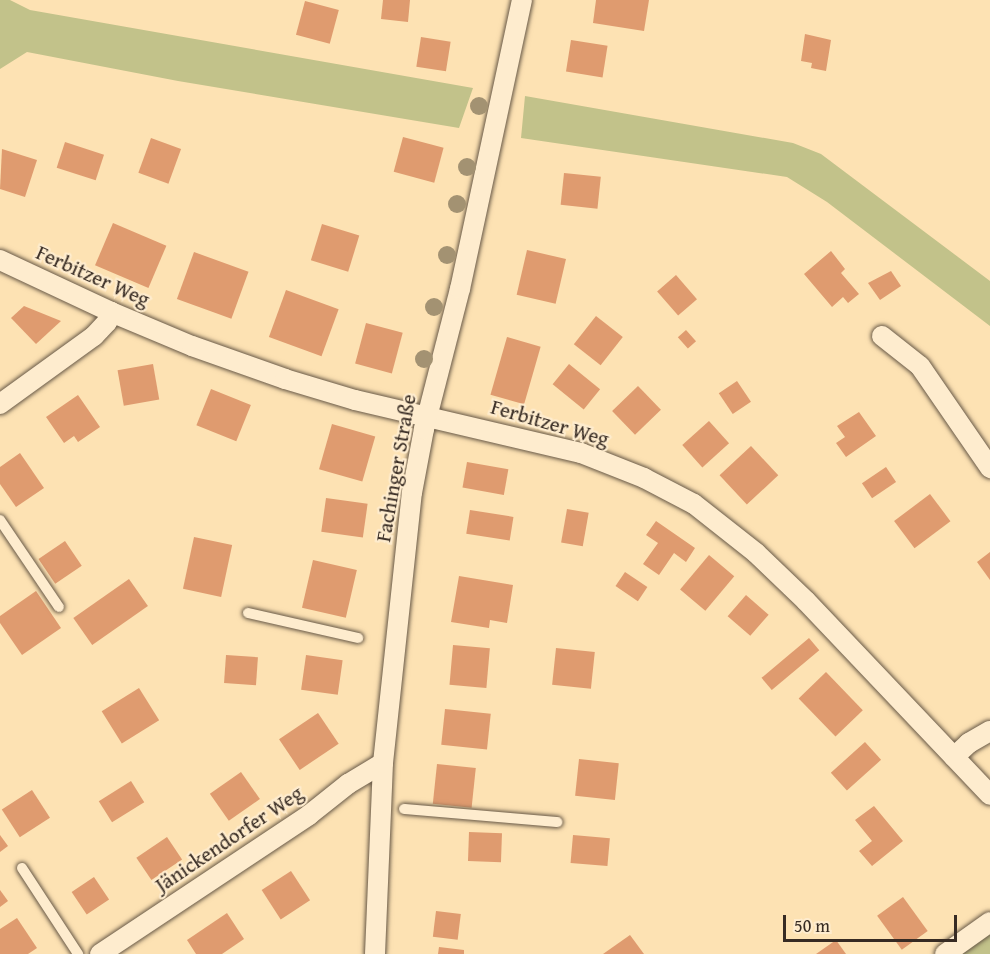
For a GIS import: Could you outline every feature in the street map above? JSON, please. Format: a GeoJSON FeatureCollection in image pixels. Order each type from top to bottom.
{"type":"FeatureCollection","features":[{"type":"Feature","properties":{"kind":"street","name":"Fachinger Straße"},"geometry":{"type":"LineString","coordinates":[[375,954],[383,763],[412,492],[428,415],[460,289],[522,0]]}},
{"type":"Feature","properties":{"kind":"street","name":"Ferbitzer Weg"},"geometry":{"type":"LineString","coordinates":[[0,260],[111,312],[192,346],[285,380],[355,400],[428,415],[581,453],[644,478],[694,504],[756,553],[807,601],[990,795]]}},
{"type":"Feature","properties":{"kind":"street"},"geometry":{"type":"LineString","coordinates":[[0,404],[94,336],[107,322],[111,312]]}},
{"type":"Feature","properties":{"kind":"street"},"geometry":{"type":"LineString","coordinates":[[882,336],[920,366],[990,468]]}},
{"type":"Feature","properties":{"kind":"street"},"geometry":{"type":"LineString","coordinates":[[954,757],[969,743],[990,731]]}},
{"type":"Feature","properties":{"kind":"street","name":"Jänickendorfer Weg"},"geometry":{"type":"LineString","coordinates":[[100,954],[309,815],[348,784],[383,763]]}},
{"type":"Feature","properties":{"kind":"street"},"geometry":{"type":"LineString","coordinates":[[945,954],[990,922]]}},
{"type":"Feature","properties":{"kind":"lane"},"geometry":{"type":"LineString","coordinates":[[0,520],[59,607]]}},
{"type":"Feature","properties":{"kind":"lane"},"geometry":{"type":"LineString","coordinates":[[248,613],[358,638]]}},
{"type":"Feature","properties":{"kind":"lane"},"geometry":{"type":"LineString","coordinates":[[404,809],[557,822]]}},
{"type":"Feature","properties":{"kind":"lane"},"geometry":{"type":"LineString","coordinates":[[22,868],[78,954]]}},
{"type":"Feature","properties":{"kind":"green space"},"geometry":{"type":"Polygon","coordinates":[[[0,0],[10,0],[30,10],[473,88],[459,128],[178,81],[27,52],[0,69],[0,0]]]}},
{"type":"Feature","properties":{"kind":"green space"},"geometry":{"type":"Polygon","coordinates":[[[525,96],[793,143],[821,154],[990,281],[990,326],[827,202],[787,177],[521,138],[525,96]]]}},
{"type":"Feature","properties":{"kind":"green space"},"geometry":{"type":"Polygon","coordinates":[[[990,932],[990,954],[959,954],[990,932]]]}},
{"type":"Feature","properties":{"kind":"building"},"geometry":{"type":"Polygon","coordinates":[[[383,0],[410,0],[408,22],[381,19],[383,0]]]}},
{"type":"Feature","properties":{"kind":"building"},"geometry":{"type":"Polygon","coordinates":[[[596,0],[649,0],[644,31],[593,23],[596,0]]]}},
{"type":"Feature","properties":{"kind":"building"},"geometry":{"type":"Polygon","coordinates":[[[305,1],[339,10],[330,44],[296,35],[305,1]]]}},
{"type":"Feature","properties":{"kind":"building"},"geometry":{"type":"Polygon","coordinates":[[[805,34],[831,40],[826,71],[811,68],[812,63],[801,61],[805,34]]]}},
{"type":"Feature","properties":{"kind":"building"},"geometry":{"type":"Polygon","coordinates":[[[421,37],[451,42],[446,71],[416,67],[421,37]]]}},
{"type":"Feature","properties":{"kind":"building"},"geometry":{"type":"Polygon","coordinates":[[[571,40],[608,46],[603,77],[566,72],[571,40]]]}},
{"type":"Feature","properties":{"kind":"building"},"geometry":{"type":"Polygon","coordinates":[[[403,137],[444,148],[434,183],[394,172],[403,137]]]}},
{"type":"Feature","properties":{"kind":"building"},"geometry":{"type":"Polygon","coordinates":[[[151,138],[181,149],[168,184],[138,173],[151,138]]]}},
{"type":"Feature","properties":{"kind":"building"},"geometry":{"type":"Polygon","coordinates":[[[65,142],[104,155],[96,180],[57,168],[65,142]]]}},
{"type":"Feature","properties":{"kind":"building"},"geometry":{"type":"Polygon","coordinates":[[[2,149],[37,160],[25,197],[0,189],[2,149]]]}},
{"type":"Feature","properties":{"kind":"building"},"geometry":{"type":"Polygon","coordinates":[[[564,173],[601,177],[597,209],[561,205],[564,173]]]}},
{"type":"Feature","properties":{"kind":"building"},"geometry":{"type":"Polygon","coordinates":[[[113,223],[166,246],[148,288],[95,265],[113,223]]]}},
{"type":"Feature","properties":{"kind":"building"},"geometry":{"type":"Polygon","coordinates":[[[322,224],[359,235],[348,272],[311,260],[322,224]]]}},
{"type":"Feature","properties":{"kind":"building"},"geometry":{"type":"Polygon","coordinates":[[[527,250],[566,259],[556,304],[517,295],[527,250]]]}},
{"type":"Feature","properties":{"kind":"building"},"geometry":{"type":"Polygon","coordinates":[[[831,251],[845,269],[841,273],[859,294],[848,303],[843,297],[832,307],[804,274],[831,251]]]}},
{"type":"Feature","properties":{"kind":"building"},"geometry":{"type":"Polygon","coordinates":[[[194,252],[249,272],[231,319],[177,299],[194,252]]]}},
{"type":"Feature","properties":{"kind":"building"},"geometry":{"type":"Polygon","coordinates":[[[891,271],[901,286],[880,300],[868,283],[891,271]]]}},
{"type":"Feature","properties":{"kind":"building"},"geometry":{"type":"Polygon","coordinates":[[[676,275],[697,299],[678,316],[657,291],[676,275]]]}},
{"type":"Feature","properties":{"kind":"building"},"geometry":{"type":"Polygon","coordinates":[[[286,290],[339,309],[322,356],[269,337],[286,290]]]}},
{"type":"Feature","properties":{"kind":"building"},"geometry":{"type":"Polygon","coordinates":[[[24,306],[61,321],[36,344],[11,318],[24,306]]]}},
{"type":"Feature","properties":{"kind":"building"},"geometry":{"type":"Polygon","coordinates":[[[596,316],[623,337],[601,365],[574,344],[596,316]]]}},
{"type":"Feature","properties":{"kind":"building"},"geometry":{"type":"Polygon","coordinates":[[[366,323],[403,333],[392,373],[355,364],[366,323]]]}},
{"type":"Feature","properties":{"kind":"building"},"geometry":{"type":"Polygon","coordinates":[[[686,330],[696,341],[688,349],[678,337],[686,330]]]}},
{"type":"Feature","properties":{"kind":"building"},"geometry":{"type":"Polygon","coordinates":[[[507,337],[541,347],[524,404],[490,395],[507,337]]]}},
{"type":"Feature","properties":{"kind":"building"},"geometry":{"type":"Polygon","coordinates":[[[153,364],[159,399],[124,406],[118,370],[153,364]]]}},
{"type":"Feature","properties":{"kind":"building"},"geometry":{"type":"Polygon","coordinates":[[[569,364],[600,389],[584,409],[553,384],[569,364]]]}},
{"type":"Feature","properties":{"kind":"building"},"geometry":{"type":"Polygon","coordinates":[[[737,381],[751,402],[733,414],[719,393],[737,381]]]}},
{"type":"Feature","properties":{"kind":"building"},"geometry":{"type":"Polygon","coordinates":[[[638,386],[661,410],[635,435],[612,411],[638,386]]]}},
{"type":"Feature","properties":{"kind":"building"},"geometry":{"type":"Polygon","coordinates":[[[211,389],[251,405],[236,441],[196,425],[211,389]]]}},
{"type":"Feature","properties":{"kind":"building"},"geometry":{"type":"Polygon","coordinates":[[[78,395],[100,427],[78,442],[74,436],[64,443],[46,417],[78,395]]]}},
{"type":"Feature","properties":{"kind":"building"},"geometry":{"type":"Polygon","coordinates":[[[859,412],[876,436],[846,457],[836,443],[845,437],[837,426],[859,412]]]}},
{"type":"Feature","properties":{"kind":"building"},"geometry":{"type":"Polygon","coordinates":[[[709,421],[729,443],[702,467],[682,445],[709,421]]]}},
{"type":"Feature","properties":{"kind":"building"},"geometry":{"type":"Polygon","coordinates":[[[332,424],[375,436],[362,482],[319,469],[332,424]]]}},
{"type":"Feature","properties":{"kind":"building"},"geometry":{"type":"Polygon","coordinates":[[[751,446],[778,475],[747,505],[720,475],[751,446]]]}},
{"type":"Feature","properties":{"kind":"building"},"geometry":{"type":"Polygon","coordinates":[[[20,453],[44,488],[16,507],[0,484],[0,467],[20,453]]]}},
{"type":"Feature","properties":{"kind":"building"},"geometry":{"type":"Polygon","coordinates":[[[467,462],[508,469],[504,495],[462,488],[467,462]]]}},
{"type":"Feature","properties":{"kind":"building"},"geometry":{"type":"Polygon","coordinates":[[[886,467],[896,482],[872,498],[862,483],[886,467]]]}},
{"type":"Feature","properties":{"kind":"building"},"geometry":{"type":"Polygon","coordinates":[[[930,494],[950,521],[915,548],[894,521],[930,494]]]}},
{"type":"Feature","properties":{"kind":"building"},"geometry":{"type":"Polygon","coordinates":[[[326,498],[368,504],[363,538],[321,532],[326,498]]]}},
{"type":"Feature","properties":{"kind":"building"},"geometry":{"type":"Polygon","coordinates":[[[567,509],[589,513],[583,546],[561,542],[567,509]]]}},
{"type":"Feature","properties":{"kind":"building"},"geometry":{"type":"Polygon","coordinates":[[[470,510],[513,517],[510,541],[466,534],[470,510]]]}},
{"type":"Feature","properties":{"kind":"building"},"geometry":{"type":"Polygon","coordinates":[[[656,521],[695,548],[686,562],[674,553],[659,575],[643,564],[658,543],[646,535],[656,521]]]}},
{"type":"Feature","properties":{"kind":"building"},"geometry":{"type":"Polygon","coordinates":[[[194,537],[232,545],[221,597],[183,589],[194,537]]]}},
{"type":"Feature","properties":{"kind":"building"},"geometry":{"type":"Polygon","coordinates":[[[65,541],[82,566],[55,584],[38,559],[65,541]]]}},
{"type":"Feature","properties":{"kind":"building"},"geometry":{"type":"Polygon","coordinates":[[[990,552],[990,580],[977,562],[990,552]]]}},
{"type":"Feature","properties":{"kind":"building"},"geometry":{"type":"Polygon","coordinates":[[[709,555],[734,576],[705,611],[680,589],[709,555]]]}},
{"type":"Feature","properties":{"kind":"building"},"geometry":{"type":"Polygon","coordinates":[[[313,560],[357,570],[346,618],[302,608],[313,560]]]}},
{"type":"Feature","properties":{"kind":"building"},"geometry":{"type":"Polygon","coordinates":[[[625,572],[647,587],[638,601],[615,586],[625,572]]]}},
{"type":"Feature","properties":{"kind":"building"},"geometry":{"type":"Polygon","coordinates":[[[459,576],[513,585],[507,623],[490,620],[489,628],[451,622],[459,576]]]}},
{"type":"Feature","properties":{"kind":"building"},"geometry":{"type":"Polygon","coordinates":[[[129,579],[148,606],[92,645],[73,618],[129,579]]]}},
{"type":"Feature","properties":{"kind":"building"},"geometry":{"type":"Polygon","coordinates":[[[36,591],[61,628],[22,655],[0,623],[0,616],[36,591]]]}},
{"type":"Feature","properties":{"kind":"building"},"geometry":{"type":"Polygon","coordinates":[[[746,595],[769,615],[750,636],[728,616],[746,595]]]}},
{"type":"Feature","properties":{"kind":"building"},"geometry":{"type":"Polygon","coordinates":[[[809,638],[819,650],[772,690],[762,678],[809,638]]]}},
{"type":"Feature","properties":{"kind":"building"},"geometry":{"type":"Polygon","coordinates":[[[453,645],[490,648],[486,688],[450,685],[453,645]]]}},
{"type":"Feature","properties":{"kind":"building"},"geometry":{"type":"Polygon","coordinates":[[[556,648],[595,652],[591,689],[552,685],[556,648]]]}},
{"type":"Feature","properties":{"kind":"building"},"geometry":{"type":"Polygon","coordinates":[[[226,655],[258,657],[256,685],[224,683],[226,655]]]}},
{"type":"Feature","properties":{"kind":"building"},"geometry":{"type":"Polygon","coordinates":[[[306,655],[343,660],[338,695],[301,690],[306,655]]]}},
{"type":"Feature","properties":{"kind":"building"},"geometry":{"type":"Polygon","coordinates":[[[826,672],[863,710],[835,737],[799,698],[826,672]]]}},
{"type":"Feature","properties":{"kind":"building"},"geometry":{"type":"Polygon","coordinates":[[[139,688],[159,720],[122,744],[102,711],[139,688]]]}},
{"type":"Feature","properties":{"kind":"building"},"geometry":{"type":"Polygon","coordinates":[[[445,709],[491,714],[487,750],[441,745],[445,709]]]}},
{"type":"Feature","properties":{"kind":"building"},"geometry":{"type":"Polygon","coordinates":[[[318,713],[339,744],[300,770],[279,739],[318,713]]]}},
{"type":"Feature","properties":{"kind":"building"},"geometry":{"type":"Polygon","coordinates":[[[865,742],[881,760],[847,791],[831,773],[865,742]]]}},
{"type":"Feature","properties":{"kind":"building"},"geometry":{"type":"Polygon","coordinates":[[[579,759],[619,763],[615,800],[575,796],[579,759]]]}},
{"type":"Feature","properties":{"kind":"building"},"geometry":{"type":"Polygon","coordinates":[[[437,764],[476,768],[472,808],[433,804],[437,764]]]}},
{"type":"Feature","properties":{"kind":"building"},"geometry":{"type":"Polygon","coordinates":[[[241,772],[260,799],[229,821],[210,794],[241,772]]]}},
{"type":"Feature","properties":{"kind":"building"},"geometry":{"type":"Polygon","coordinates":[[[131,781],[144,802],[112,822],[99,801],[131,781]]]}},
{"type":"Feature","properties":{"kind":"building"},"geometry":{"type":"Polygon","coordinates":[[[32,790],[50,818],[20,837],[2,810],[32,790]]]}},
{"type":"Feature","properties":{"kind":"building"},"geometry":{"type":"Polygon","coordinates":[[[874,806],[903,841],[872,866],[859,851],[872,841],[855,820],[874,806]]]}},
{"type":"Feature","properties":{"kind":"building"},"geometry":{"type":"Polygon","coordinates":[[[469,832],[502,833],[501,862],[468,861],[469,832]]]}},
{"type":"Feature","properties":{"kind":"building"},"geometry":{"type":"Polygon","coordinates":[[[0,835],[8,846],[0,852],[0,835]]]}},
{"type":"Feature","properties":{"kind":"building"},"geometry":{"type":"Polygon","coordinates":[[[573,835],[610,838],[607,866],[571,863],[573,835]]]}},
{"type":"Feature","properties":{"kind":"building"},"geometry":{"type":"Polygon","coordinates":[[[167,837],[182,859],[151,880],[136,858],[167,837]]]}},
{"type":"Feature","properties":{"kind":"building"},"geometry":{"type":"Polygon","coordinates":[[[291,871],[310,900],[281,919],[262,890],[291,871]]]}},
{"type":"Feature","properties":{"kind":"building"},"geometry":{"type":"Polygon","coordinates":[[[94,877],[109,899],[87,914],[72,892],[94,877]]]}},
{"type":"Feature","properties":{"kind":"building"},"geometry":{"type":"Polygon","coordinates":[[[0,890],[8,901],[0,907],[0,890]]]}},
{"type":"Feature","properties":{"kind":"building"},"geometry":{"type":"Polygon","coordinates":[[[903,897],[928,931],[902,950],[877,916],[903,897]]]}},
{"type":"Feature","properties":{"kind":"building"},"geometry":{"type":"Polygon","coordinates":[[[436,911],[461,914],[458,940],[433,937],[436,911]]]}},
{"type":"Feature","properties":{"kind":"building"},"geometry":{"type":"Polygon","coordinates":[[[227,913],[244,939],[222,954],[196,954],[187,940],[227,913]]]}},
{"type":"Feature","properties":{"kind":"building"},"geometry":{"type":"Polygon","coordinates":[[[17,918],[37,948],[28,954],[0,954],[0,929],[17,918]]]}},
{"type":"Feature","properties":{"kind":"building"},"geometry":{"type":"Polygon","coordinates":[[[630,935],[644,954],[603,954],[630,935]]]}},
{"type":"Feature","properties":{"kind":"building"},"geometry":{"type":"Polygon","coordinates":[[[836,940],[846,954],[816,954],[836,940]]]}},
{"type":"Feature","properties":{"kind":"building"},"geometry":{"type":"Polygon","coordinates":[[[439,947],[464,950],[464,954],[438,954],[439,947]]]}}]}
